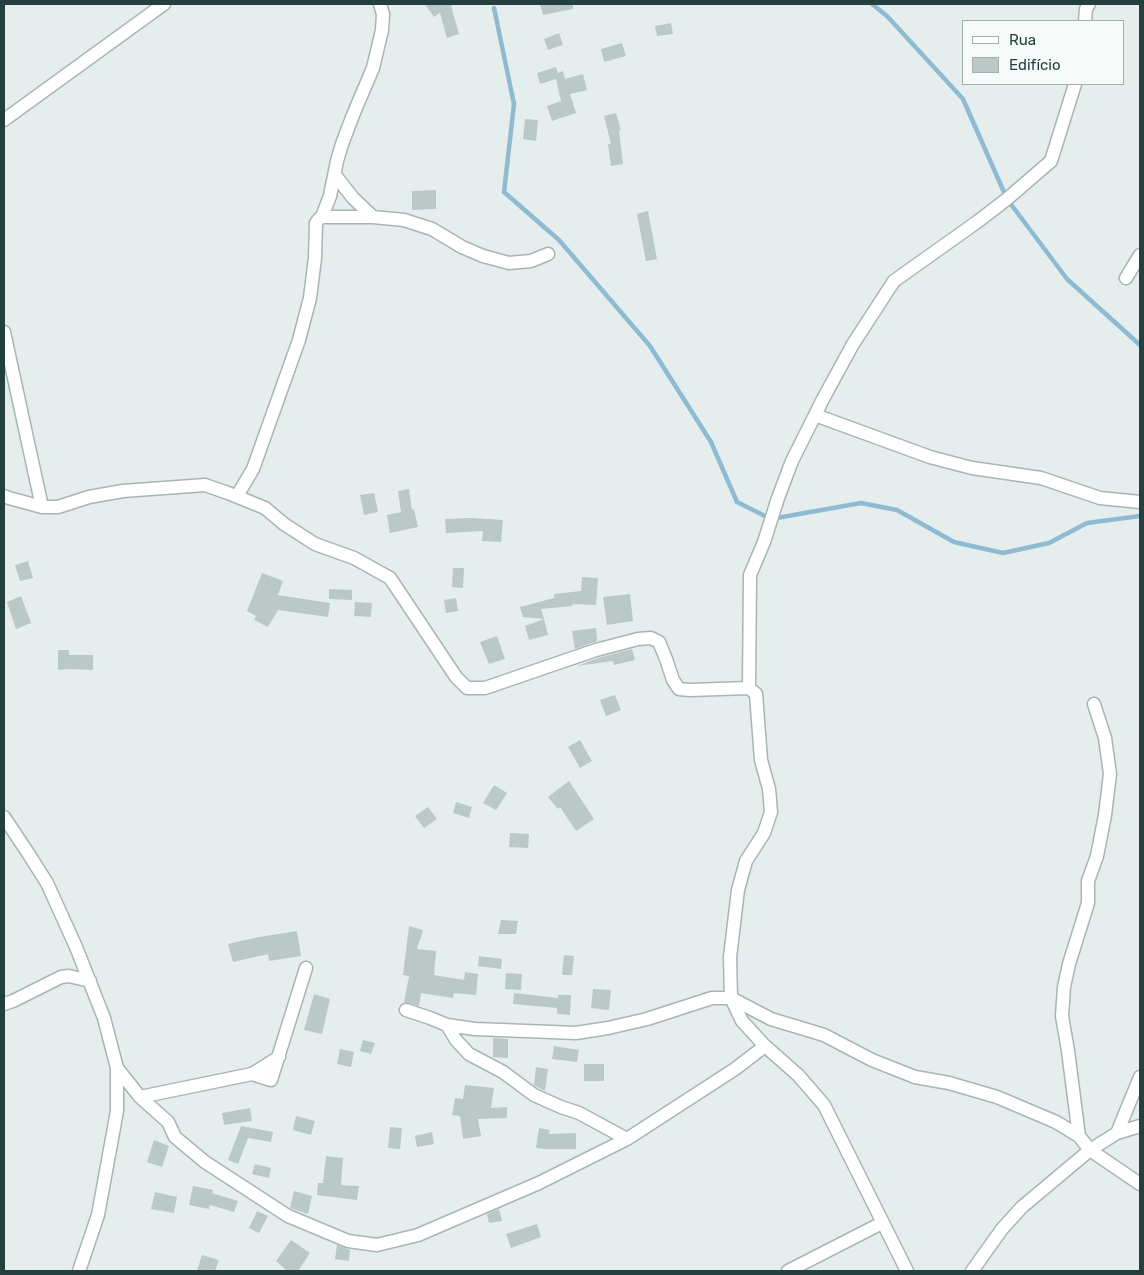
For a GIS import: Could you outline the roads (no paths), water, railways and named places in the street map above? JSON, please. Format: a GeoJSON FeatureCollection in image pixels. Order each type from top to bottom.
{"type":"FeatureCollection","features":[{"type":"Feature","properties":{"kind":"street"},"geometry":{"type":"LineString","coordinates":[[4,120],[164,4]]}},
{"type":"Feature","properties":{"kind":"street"},"geometry":{"type":"LineString","coordinates":[[322,218],[330,196],[337,161],[345,136],[373,68],[382,30],[383,14],[380,4]]}},
{"type":"Feature","properties":{"kind":"street"},"geometry":{"type":"LineString","coordinates":[[1085,20],[1088,4]]}},
{"type":"Feature","properties":{"kind":"street"},"geometry":{"type":"LineString","coordinates":[[749,688],[750,575],[764,542],[792,462],[815,415],[854,344],[894,281],[1007,199],[1050,161],[1075,85]]}},
{"type":"Feature","properties":{"kind":"street"},"geometry":{"type":"LineString","coordinates":[[335,175],[353,198],[373,217]]}},
{"type":"Feature","properties":{"kind":"street"},"geometry":{"type":"LineString","coordinates":[[238,496],[253,469],[299,340],[310,298],[315,258],[316,223],[318,219],[373,217],[404,220],[432,229],[462,247],[483,256],[509,263],[531,261],[548,254]]}},
{"type":"Feature","properties":{"kind":"street"},"geometry":{"type":"LineString","coordinates":[[1126,278],[1140,255]]}},
{"type":"Feature","properties":{"kind":"street"},"geometry":{"type":"LineString","coordinates":[[4,332],[42,507]]}},
{"type":"Feature","properties":{"kind":"street"},"geometry":{"type":"LineString","coordinates":[[815,415],[930,457],[972,468],[1041,478],[1100,498],[1140,502]]}},
{"type":"Feature","properties":{"kind":"street"},"geometry":{"type":"LineString","coordinates":[[4,496],[42,507],[58,506],[123,490],[205,485],[238,496],[265,508],[284,524],[315,544],[354,558],[390,578],[456,677],[467,688],[484,688],[596,650],[638,639],[651,638],[659,642],[679,689],[749,688],[756,694],[761,760],[769,789],[771,812],[764,833],[746,861],[738,890],[730,957],[731,998],[742,1021],[765,1046],[798,1075],[824,1106],[907,1271]]}},
{"type":"Feature","properties":{"kind":"street"},"geometry":{"type":"LineString","coordinates":[[1079,1136],[1062,1016],[1064,986],[1088,903],[1088,881],[1097,856],[1110,774],[1105,738],[1094,704]]}},
{"type":"Feature","properties":{"kind":"street"},"geometry":{"type":"LineString","coordinates":[[4,817],[47,883],[76,947],[104,1018],[116,1068],[117,1111],[98,1215],[79,1271]]}},
{"type":"Feature","properties":{"kind":"street"},"geometry":{"type":"LineString","coordinates":[[140,1098],[252,1074],[271,1080],[306,968]]}},
{"type":"Feature","properties":{"kind":"street"},"geometry":{"type":"LineString","coordinates":[[4,1004],[61,977],[69,976],[90,982]]}},
{"type":"Feature","properties":{"kind":"street"},"geometry":{"type":"LineString","coordinates":[[406,1010],[447,1025],[475,1029],[576,1033],[647,1019],[712,998],[731,998],[771,1019],[824,1035],[872,1060],[915,1077],[948,1083],[997,1097],[1056,1122],[1079,1136],[1090,1150],[1140,1184]]}},
{"type":"Feature","properties":{"kind":"street"},"geometry":{"type":"LineString","coordinates":[[447,1025],[456,1040],[469,1054],[503,1072],[534,1095],[579,1113],[627,1139]]}},
{"type":"Feature","properties":{"kind":"street"},"geometry":{"type":"LineString","coordinates":[[116,1068],[140,1098],[168,1122],[175,1137],[205,1162],[288,1216],[348,1241],[377,1245],[418,1235],[538,1183],[627,1139],[735,1069],[765,1046]]}},
{"type":"Feature","properties":{"kind":"street"},"geometry":{"type":"LineString","coordinates":[[1117,1133],[1140,1077]]}},
{"type":"Feature","properties":{"kind":"street"},"geometry":{"type":"LineString","coordinates":[[972,1271],[1002,1229],[1022,1207],[1090,1150],[1117,1133],[1140,1126]]}},
{"type":"Feature","properties":{"kind":"street"},"geometry":{"type":"LineString","coordinates":[[788,1271],[882,1223]]}},
{"type":"Feature","properties":{"kind":"waterway"},"geometry":{"type":"LineString","coordinates":[[872,4],[887,16],[963,99],[1007,199],[1067,279],[1140,345]]}},
{"type":"Feature","properties":{"kind":"waterway"},"geometry":{"type":"LineString","coordinates":[[494,8],[514,104],[504,192],[559,240],[650,346],[711,442],[737,502],[771,519],[861,503],[897,510],[954,542],[1003,553],[1049,543],[1087,523],[1140,516]]}}]}
